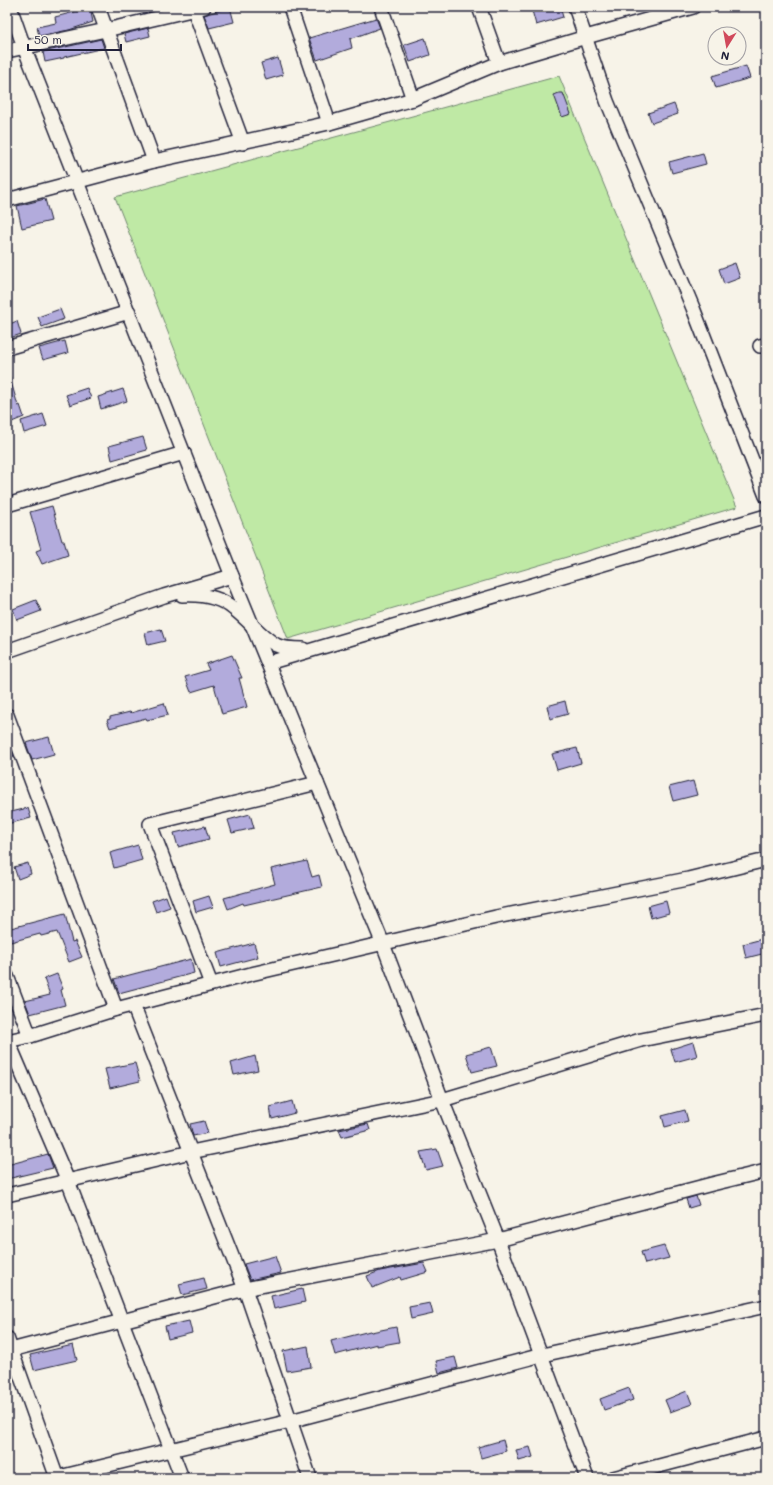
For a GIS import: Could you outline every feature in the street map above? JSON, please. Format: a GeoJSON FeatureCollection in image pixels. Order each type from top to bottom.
{"type":"FeatureCollection","features":[{"type":"Feature","properties":{"kind":"street"},"geometry":{"type":"LineString","coordinates":[[10,7],[24,47],[232,576],[383,944],[442,1100],[542,1355],[587,1478]]}},
{"type":"Feature","properties":{"kind":"street"},"geometry":{"type":"LineString","coordinates":[[98,7],[154,161]]}},
{"type":"Feature","properties":{"kind":"street"},"geometry":{"type":"LineString","coordinates":[[290,7],[329,123]]}},
{"type":"Feature","properties":{"kind":"street"},"geometry":{"type":"LineString","coordinates":[[381,7],[413,99]]}},
{"type":"Feature","properties":{"kind":"street"},"geometry":{"type":"LineString","coordinates":[[479,7],[499,63]]}},
{"type":"Feature","properties":{"kind":"street"},"geometry":{"type":"LineString","coordinates":[[575,7],[607,101],[693,308],[766,496]]}},
{"type":"Feature","properties":{"kind":"street"},"geometry":{"type":"LineString","coordinates":[[7,200],[154,161],[243,143],[329,123],[413,99],[499,63],[669,10],[693,7]]}},
{"type":"Feature","properties":{"kind":"street"},"geometry":{"type":"LineString","coordinates":[[7,51],[106,30],[197,8],[243,143]]}},
{"type":"Feature","properties":{"kind":"street"},"geometry":{"type":"LineString","coordinates":[[7,348],[129,312]]}},
{"type":"Feature","properties":{"kind":"street"},"geometry":{"type":"LineString","coordinates":[[7,504],[184,453]]}},
{"type":"Feature","properties":{"kind":"street"},"geometry":{"type":"LineString","coordinates":[[268,663],[766,516]]}},
{"type":"Feature","properties":{"kind":"street"},"geometry":{"type":"LineString","coordinates":[[7,651],[164,596],[232,576]]}},
{"type":"Feature","properties":{"kind":"street"},"geometry":{"type":"LineString","coordinates":[[164,596],[192,594],[213,598],[234,608],[253,626],[277,645],[291,648],[315,649]]}},
{"type":"Feature","properties":{"kind":"street"},"geometry":{"type":"LineString","coordinates":[[7,715],[22,751],[116,1009]]}},
{"type":"Feature","properties":{"kind":"street"},"geometry":{"type":"LineString","coordinates":[[211,984],[150,824],[318,783]]}},
{"type":"Feature","properties":{"kind":"street"},"geometry":{"type":"LineString","coordinates":[[182,1478],[68,1181],[8,1041],[30,1036],[116,1009],[211,984],[496,917],[688,879],[766,860]]}},
{"type":"Feature","properties":{"kind":"street"},"geometry":{"type":"LineString","coordinates":[[7,976],[30,1036]]}},
{"type":"Feature","properties":{"kind":"street"},"geometry":{"type":"LineString","coordinates":[[134,1005],[244,1289],[310,1478]]}},
{"type":"Feature","properties":{"kind":"street"},"geometry":{"type":"LineString","coordinates":[[7,1195],[191,1152],[442,1100],[641,1040],[766,1015]]}},
{"type":"Feature","properties":{"kind":"street"},"geometry":{"type":"LineString","coordinates":[[766,1171],[498,1240],[244,1289],[122,1322],[8,1346],[57,1478],[542,1355],[766,1306]]}},
{"type":"Feature","properties":{"kind":"street"},"geometry":{"type":"LineString","coordinates":[[613,1478],[766,1438]]}},
{"type":"Feature","properties":{"kind":"green space"},"geometry":{"type":"Polygon","coordinates":[[[559,76],[737,507],[288,639],[115,197],[559,76]]]}},
{"type":"Feature","properties":{"kind":"building"},"geometry":{"type":"Polygon","coordinates":[[[230,7],[234,22],[209,28],[204,15],[230,7]]]}},
{"type":"Feature","properties":{"kind":"building"},"geometry":{"type":"Polygon","coordinates":[[[531,7],[560,7],[563,17],[536,25],[531,7]]]}},
{"type":"Feature","properties":{"kind":"building"},"geometry":{"type":"Polygon","coordinates":[[[90,8],[93,22],[69,30],[39,36],[37,27],[56,23],[55,17],[90,8]]]}},
{"type":"Feature","properties":{"kind":"building"},"geometry":{"type":"Polygon","coordinates":[[[376,18],[380,28],[350,39],[352,48],[317,60],[309,38],[376,18]]]}},
{"type":"Feature","properties":{"kind":"building"},"geometry":{"type":"Polygon","coordinates":[[[148,28],[150,36],[126,42],[124,34],[148,28]]]}},
{"type":"Feature","properties":{"kind":"building"},"geometry":{"type":"Polygon","coordinates":[[[425,38],[430,55],[410,62],[404,45],[425,38]]]}},
{"type":"Feature","properties":{"kind":"building"},"geometry":{"type":"Polygon","coordinates":[[[101,39],[104,48],[45,62],[43,52],[101,39]]]}},
{"type":"Feature","properties":{"kind":"building"},"geometry":{"type":"Polygon","coordinates":[[[278,58],[283,75],[266,80],[261,63],[278,58]]]}},
{"type":"Feature","properties":{"kind":"building"},"geometry":{"type":"Polygon","coordinates":[[[746,66],[750,78],[716,88],[712,76],[746,66]]]}},
{"type":"Feature","properties":{"kind":"building"},"geometry":{"type":"Polygon","coordinates":[[[563,93],[571,114],[562,117],[554,95],[563,93]]]}},
{"type":"Feature","properties":{"kind":"building"},"geometry":{"type":"Polygon","coordinates":[[[674,104],[678,114],[652,123],[648,113],[674,104]]]}},
{"type":"Feature","properties":{"kind":"building"},"geometry":{"type":"Polygon","coordinates":[[[703,153],[706,164],[672,173],[669,162],[703,153]]]}},
{"type":"Feature","properties":{"kind":"building"},"geometry":{"type":"Polygon","coordinates":[[[45,199],[51,221],[22,228],[17,206],[45,199]]]}},
{"type":"Feature","properties":{"kind":"building"},"geometry":{"type":"Polygon","coordinates":[[[735,263],[740,278],[724,284],[719,269],[735,263]]]}},
{"type":"Feature","properties":{"kind":"building"},"geometry":{"type":"Polygon","coordinates":[[[60,309],[64,319],[42,327],[38,317],[60,309]]]}},
{"type":"Feature","properties":{"kind":"building"},"geometry":{"type":"Polygon","coordinates":[[[17,321],[21,334],[7,339],[7,325],[17,321]]]}},
{"type":"Feature","properties":{"kind":"building"},"geometry":{"type":"Polygon","coordinates":[[[65,341],[68,353],[43,360],[39,348],[65,341]]]}},
{"type":"Feature","properties":{"kind":"building"},"geometry":{"type":"Polygon","coordinates":[[[7,378],[10,378],[18,406],[20,405],[24,417],[7,424],[7,378]]]}},
{"type":"Feature","properties":{"kind":"building"},"geometry":{"type":"Polygon","coordinates":[[[87,388],[91,398],[70,405],[66,395],[87,388]]]}},
{"type":"Feature","properties":{"kind":"building"},"geometry":{"type":"Polygon","coordinates":[[[123,389],[127,401],[101,409],[98,397],[123,389]]]}},
{"type":"Feature","properties":{"kind":"building"},"geometry":{"type":"Polygon","coordinates":[[[43,414],[47,426],[24,433],[21,421],[43,414]]]}},
{"type":"Feature","properties":{"kind":"building"},"geometry":{"type":"Polygon","coordinates":[[[143,437],[147,450],[112,460],[109,446],[143,437]]]}},
{"type":"Feature","properties":{"kind":"building"},"geometry":{"type":"Polygon","coordinates":[[[52,506],[62,541],[64,541],[68,555],[42,564],[36,551],[41,549],[30,512],[52,506]]]}},
{"type":"Feature","properties":{"kind":"building"},"geometry":{"type":"Polygon","coordinates":[[[36,600],[41,611],[17,620],[13,609],[36,600]]]}},
{"type":"Feature","properties":{"kind":"building"},"geometry":{"type":"Polygon","coordinates":[[[161,629],[165,641],[148,645],[145,633],[161,629]]]}},
{"type":"Feature","properties":{"kind":"building"},"geometry":{"type":"Polygon","coordinates":[[[232,655],[242,678],[239,678],[247,707],[222,714],[214,685],[191,692],[185,677],[209,670],[206,664],[232,655]]]}},
{"type":"Feature","properties":{"kind":"building"},"geometry":{"type":"Polygon","coordinates":[[[565,701],[568,714],[550,719],[547,706],[565,701]]]}},
{"type":"Feature","properties":{"kind":"building"},"geometry":{"type":"Polygon","coordinates":[[[164,703],[168,715],[147,720],[146,718],[110,728],[107,720],[110,719],[110,717],[131,713],[164,703]]]}},
{"type":"Feature","properties":{"kind":"building"},"geometry":{"type":"Polygon","coordinates":[[[49,737],[54,754],[32,760],[26,743],[49,737]]]}},
{"type":"Feature","properties":{"kind":"building"},"geometry":{"type":"Polygon","coordinates":[[[10,747],[14,756],[7,758],[7,748],[10,747]]]}},
{"type":"Feature","properties":{"kind":"building"},"geometry":{"type":"Polygon","coordinates":[[[577,748],[581,763],[557,770],[552,754],[577,748]]]}},
{"type":"Feature","properties":{"kind":"building"},"geometry":{"type":"Polygon","coordinates":[[[693,781],[697,795],[673,801],[669,787],[693,781]]]}},
{"type":"Feature","properties":{"kind":"building"},"geometry":{"type":"Polygon","coordinates":[[[28,808],[31,818],[7,824],[7,813],[28,808]]]}},
{"type":"Feature","properties":{"kind":"building"},"geometry":{"type":"Polygon","coordinates":[[[250,814],[254,828],[232,833],[228,820],[250,814]]]}},
{"type":"Feature","properties":{"kind":"building"},"geometry":{"type":"Polygon","coordinates":[[[205,826],[209,839],[178,847],[174,833],[205,826]]]}},
{"type":"Feature","properties":{"kind":"building"},"geometry":{"type":"Polygon","coordinates":[[[138,845],[142,860],[114,868],[110,853],[138,845]]]}},
{"type":"Feature","properties":{"kind":"building"},"geometry":{"type":"Polygon","coordinates":[[[307,861],[312,877],[319,875],[322,887],[244,905],[243,903],[228,909],[224,898],[275,884],[271,869],[307,861]]]}},
{"type":"Feature","properties":{"kind":"building"},"geometry":{"type":"Polygon","coordinates":[[[28,863],[31,874],[18,879],[14,867],[28,863]]]}},
{"type":"Feature","properties":{"kind":"building"},"geometry":{"type":"Polygon","coordinates":[[[166,896],[170,907],[156,912],[152,901],[166,896]]]}},
{"type":"Feature","properties":{"kind":"building"},"geometry":{"type":"Polygon","coordinates":[[[209,896],[213,907],[196,912],[193,901],[209,896]]]}},
{"type":"Feature","properties":{"kind":"building"},"geometry":{"type":"Polygon","coordinates":[[[666,901],[669,913],[651,918],[648,906],[666,901]]]}},
{"type":"Feature","properties":{"kind":"building"},"geometry":{"type":"Polygon","coordinates":[[[65,914],[72,942],[75,941],[82,957],[69,962],[57,932],[41,936],[40,934],[7,943],[7,929],[65,914]]]}},
{"type":"Feature","properties":{"kind":"building"},"geometry":{"type":"Polygon","coordinates":[[[766,938],[766,953],[746,958],[743,944],[766,938]]]}},
{"type":"Feature","properties":{"kind":"building"},"geometry":{"type":"Polygon","coordinates":[[[254,943],[258,957],[221,967],[217,953],[254,943]]]}},
{"type":"Feature","properties":{"kind":"building"},"geometry":{"type":"Polygon","coordinates":[[[191,959],[194,973],[119,993],[114,979],[191,959]]]}},
{"type":"Feature","properties":{"kind":"building"},"geometry":{"type":"Polygon","coordinates":[[[57,974],[63,989],[61,990],[65,1005],[30,1014],[25,1001],[50,995],[44,979],[57,974]]]}},
{"type":"Feature","properties":{"kind":"building"},"geometry":{"type":"Polygon","coordinates":[[[693,1042],[697,1056],[675,1062],[671,1049],[693,1042]]]}},
{"type":"Feature","properties":{"kind":"building"},"geometry":{"type":"Polygon","coordinates":[[[491,1047],[497,1066],[472,1072],[466,1054],[491,1047]]]}},
{"type":"Feature","properties":{"kind":"building"},"geometry":{"type":"Polygon","coordinates":[[[255,1056],[258,1070],[234,1075],[231,1063],[255,1056]]]}},
{"type":"Feature","properties":{"kind":"building"},"geometry":{"type":"Polygon","coordinates":[[[135,1063],[140,1081],[110,1088],[105,1069],[135,1063]]]}},
{"type":"Feature","properties":{"kind":"building"},"geometry":{"type":"Polygon","coordinates":[[[292,1101],[295,1113],[272,1119],[270,1107],[292,1101]]]}},
{"type":"Feature","properties":{"kind":"building"},"geometry":{"type":"Polygon","coordinates":[[[685,1110],[688,1121],[665,1127],[662,1116],[685,1110]]]}},
{"type":"Feature","properties":{"kind":"building"},"geometry":{"type":"Polygon","coordinates":[[[204,1121],[208,1133],[193,1136],[190,1124],[204,1121]]]}},
{"type":"Feature","properties":{"kind":"building"},"geometry":{"type":"Polygon","coordinates":[[[368,1124],[370,1130],[342,1137],[339,1130],[368,1124]]]}},
{"type":"Feature","properties":{"kind":"building"},"geometry":{"type":"Polygon","coordinates":[[[437,1149],[443,1166],[426,1170],[420,1152],[437,1149]]]}},
{"type":"Feature","properties":{"kind":"building"},"geometry":{"type":"Polygon","coordinates":[[[48,1154],[53,1168],[7,1179],[7,1165],[48,1154]]]}},
{"type":"Feature","properties":{"kind":"building"},"geometry":{"type":"Polygon","coordinates":[[[696,1196],[699,1205],[689,1208],[686,1199],[696,1196]]]}},
{"type":"Feature","properties":{"kind":"building"},"geometry":{"type":"Polygon","coordinates":[[[664,1246],[669,1258],[645,1264],[641,1252],[664,1246]]]}},
{"type":"Feature","properties":{"kind":"building"},"geometry":{"type":"Polygon","coordinates":[[[275,1256],[281,1273],[250,1280],[244,1264],[275,1256]]]}},
{"type":"Feature","properties":{"kind":"building"},"geometry":{"type":"Polygon","coordinates":[[[424,1263],[428,1272],[401,1280],[400,1277],[372,1288],[367,1276],[380,1271],[424,1263]]]}},
{"type":"Feature","properties":{"kind":"building"},"geometry":{"type":"Polygon","coordinates":[[[204,1278],[207,1289],[182,1295],[179,1284],[204,1278]]]}},
{"type":"Feature","properties":{"kind":"building"},"geometry":{"type":"Polygon","coordinates":[[[302,1289],[305,1302],[274,1309],[271,1296],[302,1289]]]}},
{"type":"Feature","properties":{"kind":"building"},"geometry":{"type":"Polygon","coordinates":[[[430,1303],[433,1314],[411,1319],[409,1307],[430,1303]]]}},
{"type":"Feature","properties":{"kind":"building"},"geometry":{"type":"Polygon","coordinates":[[[189,1321],[192,1333],[168,1339],[165,1326],[189,1321]]]}},
{"type":"Feature","properties":{"kind":"building"},"geometry":{"type":"Polygon","coordinates":[[[396,1327],[399,1342],[377,1346],[377,1344],[335,1355],[331,1341],[370,1331],[396,1327]]]}},
{"type":"Feature","properties":{"kind":"building"},"geometry":{"type":"Polygon","coordinates":[[[73,1345],[77,1360],[34,1370],[30,1355],[73,1345]]]}},
{"type":"Feature","properties":{"kind":"building"},"geometry":{"type":"Polygon","coordinates":[[[308,1346],[311,1367],[287,1371],[283,1351],[308,1346]]]}},
{"type":"Feature","properties":{"kind":"building"},"geometry":{"type":"Polygon","coordinates":[[[455,1357],[458,1368],[439,1373],[436,1361],[455,1357]]]}},
{"type":"Feature","properties":{"kind":"building"},"geometry":{"type":"Polygon","coordinates":[[[629,1388],[633,1400],[604,1410],[600,1399],[629,1388]]]}},
{"type":"Feature","properties":{"kind":"building"},"geometry":{"type":"Polygon","coordinates":[[[687,1391],[692,1404],[670,1412],[665,1400],[687,1391]]]}},
{"type":"Feature","properties":{"kind":"building"},"geometry":{"type":"Polygon","coordinates":[[[503,1440],[506,1451],[481,1458],[478,1447],[503,1440]]]}},
{"type":"Feature","properties":{"kind":"building"},"geometry":{"type":"Polygon","coordinates":[[[530,1447],[533,1457],[519,1461],[516,1450],[530,1447]]]}}]}
